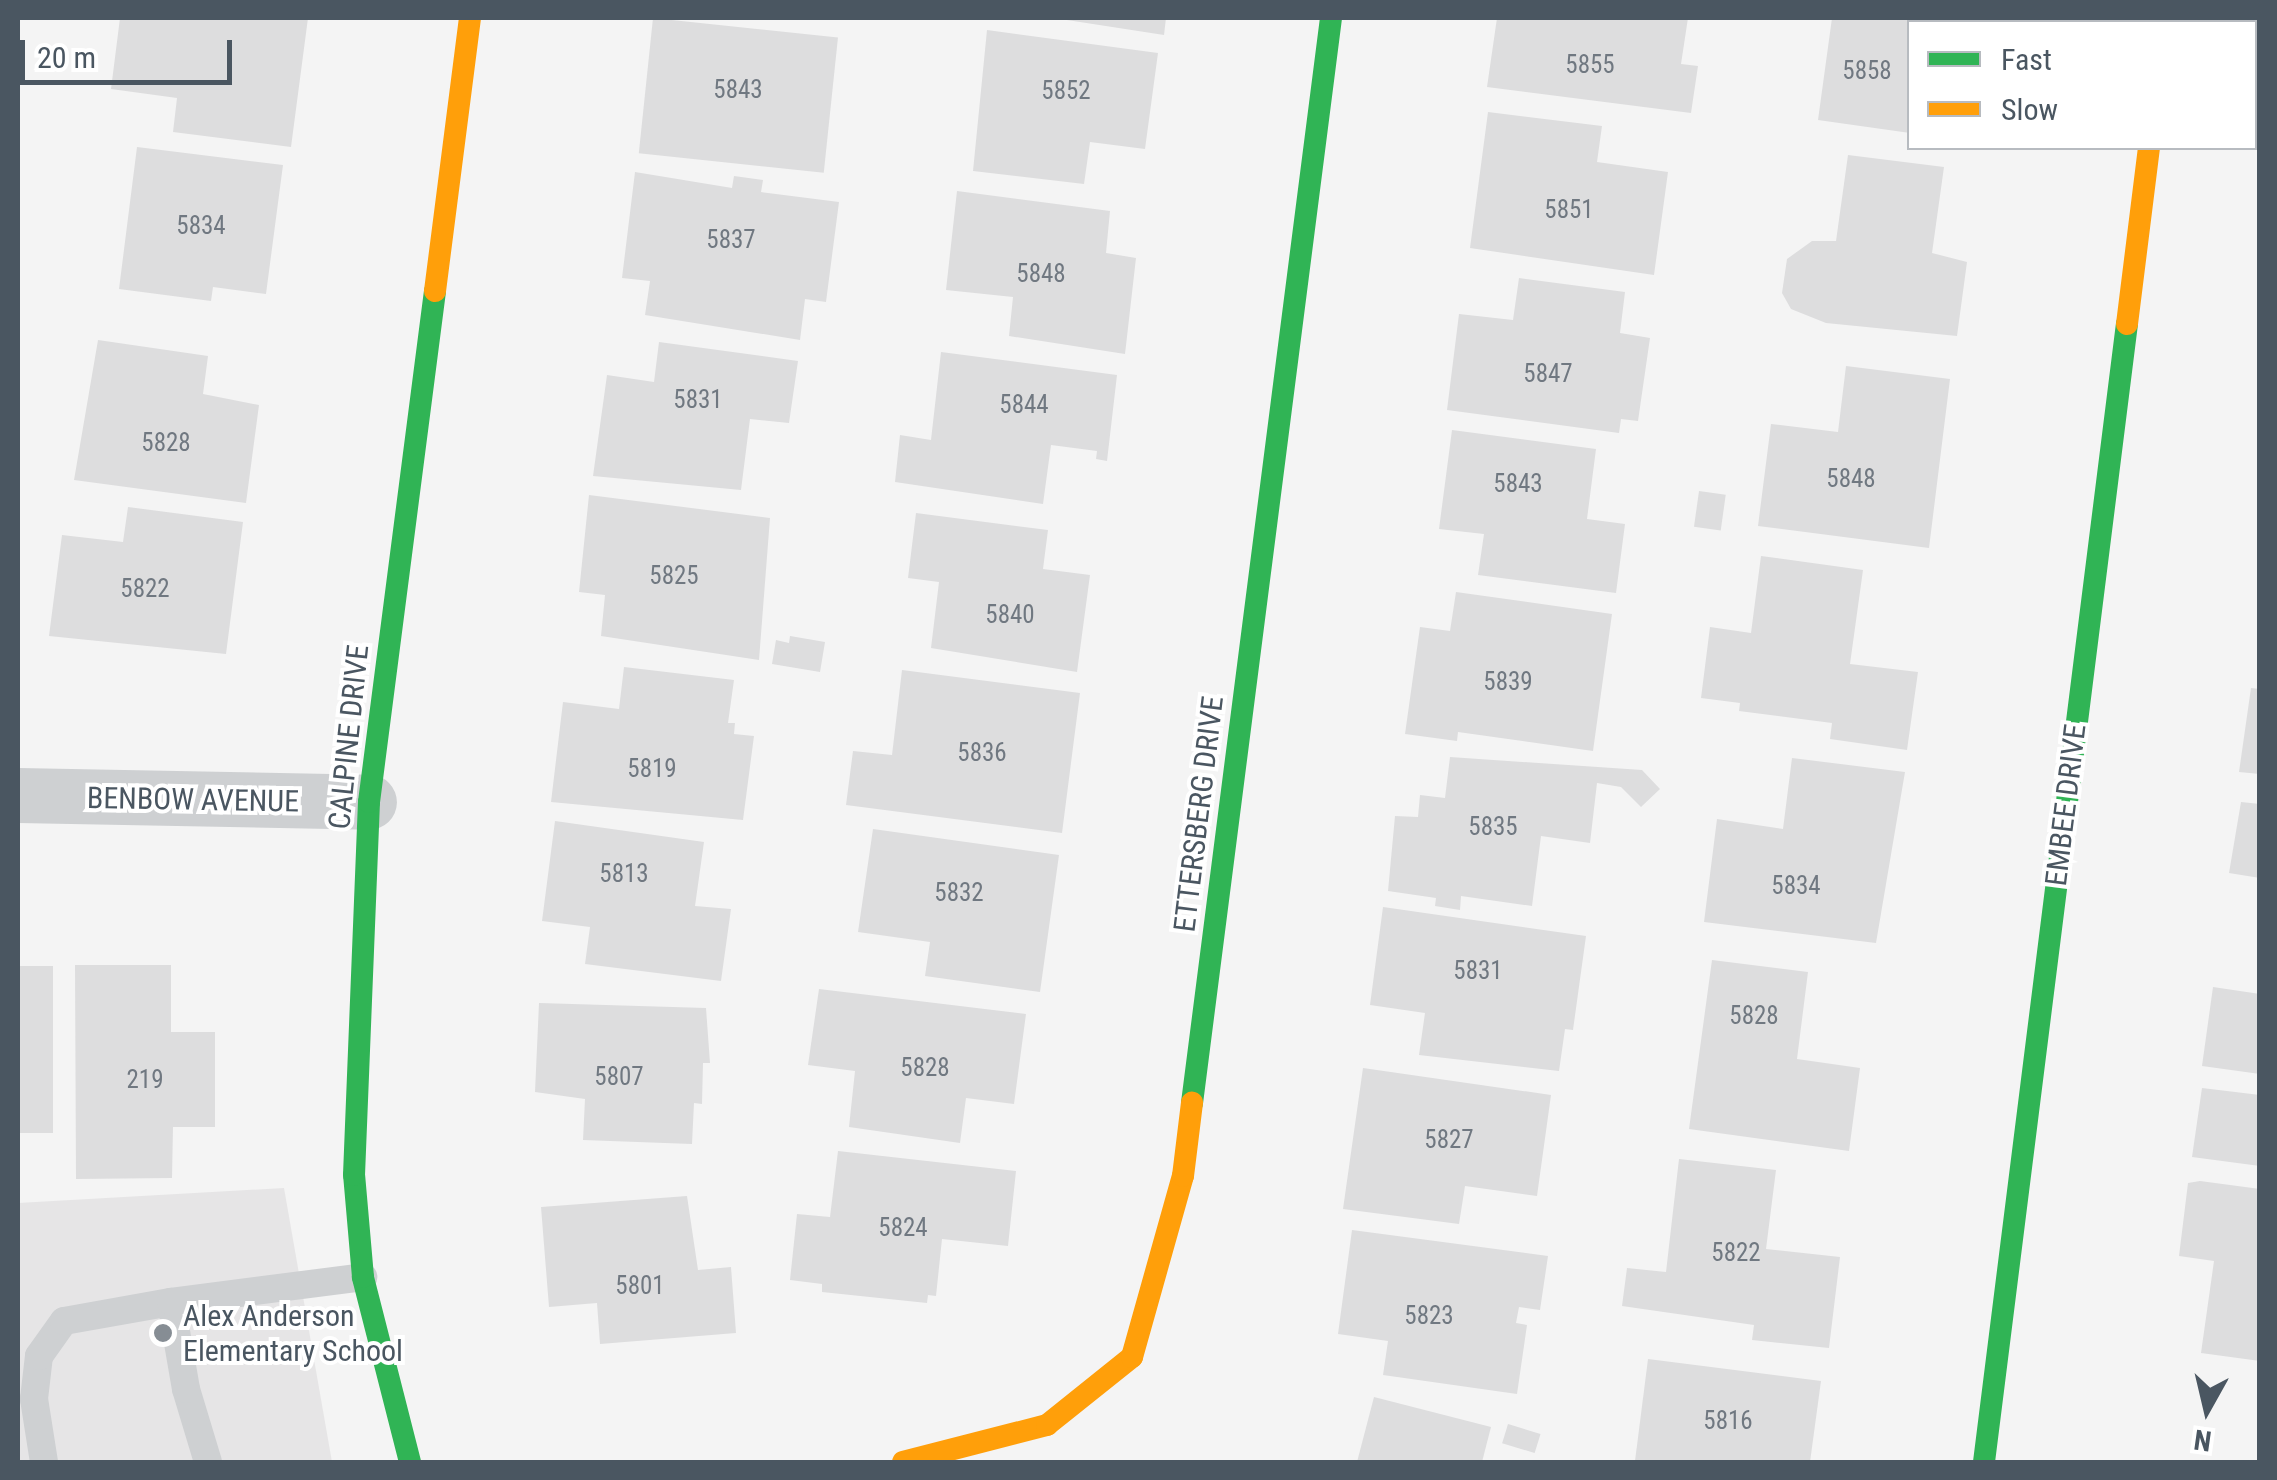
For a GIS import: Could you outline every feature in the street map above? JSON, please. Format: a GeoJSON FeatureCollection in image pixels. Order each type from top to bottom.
{"type":"FeatureCollection","features":[{"type":"Feature","properties":{"kind":"street","name":"CALPINE DRIVE"},"geometry":{"type":"LineString","coordinates":[[410,1462],[363,1277],[354,1175],[368,802],[470,18]]}},
{"type":"Feature","properties":{"kind":"street","name":"ETTERSBERG DRIVE"},"geometry":{"type":"LineString","coordinates":[[902,1462],[1047,1426],[1132,1357],[1183,1176],[1332,18]]}},
{"type":"Feature","properties":{"kind":"street","name":"EMBEE DRIVE"},"geometry":{"type":"LineString","coordinates":[[1984,1462],[2148,150]]}},
{"type":"Feature","properties":{"kind":"street","name":"BENBOW AVENUE"},"geometry":{"type":"LineString","coordinates":[[18,796],[368,802]]}},
{"type":"Feature","properties":{"kind":"lane"},"geometry":{"type":"LineString","coordinates":[[44,1462],[34,1399],[38,1356],[64,1320],[363,1277]]}},
{"type":"Feature","properties":{"kind":"lane"},"geometry":{"type":"LineString","coordinates":[[171,1302],[186,1388],[208,1462]]}},
{"type":"Feature","properties":{"kind":"shaded area","name":"Alex Anderson Elementary School"},"geometry":{"type":"Polygon","coordinates":[[[284,1188],[332,1462],[18,1462],[18,1203],[284,1188]]]}},
{"type":"Feature","properties":{"kind":"building"},"geometry":{"type":"Polygon","coordinates":[[[120,18],[308,18],[291,147],[173,132],[177,98],[111,89],[120,18]]]}},
{"type":"Feature","properties":{"kind":"building"},"geometry":{"type":"Polygon","coordinates":[[[653,18],[838,37],[824,173],[639,153],[653,18]]]}},
{"type":"Feature","properties":{"kind":"building"},"geometry":{"type":"Polygon","coordinates":[[[1054,18],[1166,18],[1164,35],[1054,18]]]}},
{"type":"Feature","properties":{"kind":"building"},"geometry":{"type":"Polygon","coordinates":[[[1497,18],[1688,18],[1681,64],[1698,66],[1691,113],[1487,87],[1497,18]]]}},
{"type":"Feature","properties":{"kind":"building"},"geometry":{"type":"Polygon","coordinates":[[[1832,18],[1999,18],[1907,20],[1907,133],[1818,120],[1832,18]]]}},
{"type":"Feature","properties":{"kind":"building"},"geometry":{"type":"Polygon","coordinates":[[[987,30],[1158,53],[1145,149],[1090,142],[1084,184],[973,171],[987,30]]]}},
{"type":"Feature","properties":{"kind":"building"},"geometry":{"type":"Polygon","coordinates":[[[1488,112],[1602,126],[1597,162],[1668,172],[1654,275],[1470,248],[1488,112]]]}},
{"type":"Feature","properties":{"kind":"building"},"geometry":{"type":"Polygon","coordinates":[[[137,147],[283,165],[266,294],[213,287],[211,301],[119,289],[137,147]]]}},
{"type":"Feature","properties":{"kind":"building"},"geometry":{"type":"Polygon","coordinates":[[[1848,155],[1944,167],[1932,253],[1967,262],[1957,336],[1826,323],[1791,309],[1782,293],[1787,259],[1812,241],[1836,241],[1848,155]]]}},
{"type":"Feature","properties":{"kind":"building"},"geometry":{"type":"Polygon","coordinates":[[[635,172],[732,188],[734,176],[763,180],[761,192],[839,202],[826,302],[805,299],[800,340],[645,315],[650,281],[622,278],[635,172]]]}},
{"type":"Feature","properties":{"kind":"building"},"geometry":{"type":"Polygon","coordinates":[[[957,191],[1110,211],[1106,253],[1136,258],[1125,354],[1009,336],[1013,297],[946,290],[957,191]]]}},
{"type":"Feature","properties":{"kind":"building"},"geometry":{"type":"Polygon","coordinates":[[[1519,278],[1625,292],[1620,333],[1650,338],[1638,421],[1621,419],[1619,433],[1447,410],[1459,314],[1513,320],[1519,278]]]}},
{"type":"Feature","properties":{"kind":"building"},"geometry":{"type":"Polygon","coordinates":[[[98,340],[208,356],[203,394],[259,405],[246,503],[74,480],[98,340]]]}},
{"type":"Feature","properties":{"kind":"building"},"geometry":{"type":"Polygon","coordinates":[[[659,342],[798,361],[789,423],[750,419],[741,490],[593,476],[607,375],[654,382],[659,342]]]}},
{"type":"Feature","properties":{"kind":"building"},"geometry":{"type":"Polygon","coordinates":[[[941,352],[1117,375],[1107,461],[1096,459],[1097,451],[1051,445],[1043,504],[895,482],[900,435],[931,440],[941,352]]]}},
{"type":"Feature","properties":{"kind":"building"},"geometry":{"type":"Polygon","coordinates":[[[1846,366],[1950,379],[1929,548],[1758,526],[1771,424],[1838,432],[1846,366]]]}},
{"type":"Feature","properties":{"kind":"building"},"geometry":{"type":"Polygon","coordinates":[[[1452,430],[1596,449],[1587,519],[1625,524],[1616,593],[1478,575],[1484,534],[1439,529],[1452,430]]]}},
{"type":"Feature","properties":{"kind":"building"},"geometry":{"type":"Polygon","coordinates":[[[1699,491],[1726,495],[1721,530],[1694,527],[1699,491]]]}},
{"type":"Feature","properties":{"kind":"building"},"geometry":{"type":"Polygon","coordinates":[[[589,495],[770,518],[759,660],[601,636],[605,595],[579,592],[589,495]]]}},
{"type":"Feature","properties":{"kind":"building"},"geometry":{"type":"Polygon","coordinates":[[[128,507],[243,522],[226,654],[49,636],[62,535],[123,542],[128,507]]]}},
{"type":"Feature","properties":{"kind":"building"},"geometry":{"type":"Polygon","coordinates":[[[916,513],[1048,530],[1043,569],[1090,575],[1077,672],[931,648],[939,582],[908,578],[916,513]]]}},
{"type":"Feature","properties":{"kind":"building"},"geometry":{"type":"Polygon","coordinates":[[[1761,556],[1863,570],[1850,664],[1918,672],[1907,750],[1830,739],[1832,723],[1739,711],[1740,703],[1701,698],[1710,627],[1751,633],[1761,556]]]}},
{"type":"Feature","properties":{"kind":"building"},"geometry":{"type":"Polygon","coordinates":[[[1456,592],[1612,614],[1593,751],[1458,732],[1457,741],[1405,734],[1420,627],[1450,631],[1456,592]]]}},
{"type":"Feature","properties":{"kind":"building"},"geometry":{"type":"Polygon","coordinates":[[[790,636],[825,642],[820,672],[772,664],[776,640],[789,643],[790,636]]]}},
{"type":"Feature","properties":{"kind":"building"},"geometry":{"type":"Polygon","coordinates":[[[624,667],[734,680],[728,723],[735,723],[734,734],[754,736],[743,820],[551,802],[563,702],[619,709],[624,667]]]}},
{"type":"Feature","properties":{"kind":"building"},"geometry":{"type":"Polygon","coordinates":[[[902,670],[1080,693],[1062,833],[846,805],[853,751],[892,755],[902,670]]]}},
{"type":"Feature","properties":{"kind":"building"},"geometry":{"type":"Polygon","coordinates":[[[2251,688],[2260,689],[2260,774],[2239,772],[2251,688]]]}},
{"type":"Feature","properties":{"kind":"building"},"geometry":{"type":"Polygon","coordinates":[[[1450,757],[1642,770],[1660,789],[1641,807],[1621,787],[1597,783],[1590,843],[1541,836],[1532,906],[1461,896],[1460,910],[1435,906],[1436,898],[1388,891],[1395,816],[1418,817],[1420,795],[1445,798],[1450,757]]]}},
{"type":"Feature","properties":{"kind":"building"},"geometry":{"type":"Polygon","coordinates":[[[1792,758],[1905,772],[1876,943],[1704,922],[1717,819],[1783,829],[1792,758]]]}},
{"type":"Feature","properties":{"kind":"building"},"geometry":{"type":"Polygon","coordinates":[[[2241,802],[2260,804],[2260,878],[2229,873],[2241,802]]]}},
{"type":"Feature","properties":{"kind":"building"},"geometry":{"type":"Polygon","coordinates":[[[555,821],[704,842],[695,906],[731,909],[721,981],[585,964],[590,927],[542,921],[555,821]]]}},
{"type":"Feature","properties":{"kind":"building"},"geometry":{"type":"Polygon","coordinates":[[[873,829],[1059,855],[1040,992],[925,976],[930,942],[858,932],[873,829]]]}},
{"type":"Feature","properties":{"kind":"building"},"geometry":{"type":"Polygon","coordinates":[[[1383,907],[1586,936],[1573,1030],[1565,1029],[1559,1071],[1419,1055],[1425,1013],[1370,1005],[1383,907]]]}},
{"type":"Feature","properties":{"kind":"building"},"geometry":{"type":"Polygon","coordinates":[[[1712,960],[1808,972],[1797,1059],[1860,1068],[1849,1151],[1689,1129],[1712,960]]]}},
{"type":"Feature","properties":{"kind":"building"},"geometry":{"type":"Polygon","coordinates":[[[75,965],[171,965],[171,1032],[215,1032],[215,1127],[173,1127],[172,1178],[76,1179],[75,965]]]}},
{"type":"Feature","properties":{"kind":"building"},"geometry":{"type":"Polygon","coordinates":[[[18,966],[53,966],[53,1133],[18,1133],[18,966]]]}},
{"type":"Feature","properties":{"kind":"building"},"geometry":{"type":"Polygon","coordinates":[[[2213,987],[2260,994],[2260,1074],[2202,1066],[2213,987]]]}},
{"type":"Feature","properties":{"kind":"building"},"geometry":{"type":"Polygon","coordinates":[[[819,989],[1026,1014],[1014,1104],[966,1098],[960,1143],[849,1127],[855,1071],[808,1065],[819,989]]]}},
{"type":"Feature","properties":{"kind":"building"},"geometry":{"type":"Polygon","coordinates":[[[539,1003],[706,1008],[710,1063],[703,1063],[702,1104],[694,1103],[692,1144],[583,1140],[585,1099],[535,1092],[539,1003]]]}},
{"type":"Feature","properties":{"kind":"building"},"geometry":{"type":"Polygon","coordinates":[[[1363,1068],[1551,1095],[1537,1196],[1465,1186],[1459,1224],[1343,1209],[1363,1068]]]}},
{"type":"Feature","properties":{"kind":"building"},"geometry":{"type":"Polygon","coordinates":[[[2202,1088],[2260,1095],[2260,1166],[2192,1157],[2202,1088]]]}},
{"type":"Feature","properties":{"kind":"building"},"geometry":{"type":"Polygon","coordinates":[[[838,1151],[1016,1171],[1008,1246],[942,1239],[936,1296],[928,1295],[927,1303],[822,1292],[822,1284],[790,1280],[797,1214],[830,1217],[838,1151]]]}},
{"type":"Feature","properties":{"kind":"building"},"geometry":{"type":"Polygon","coordinates":[[[1679,1159],[1776,1170],[1766,1249],[1840,1257],[1829,1348],[1752,1340],[1754,1325],[1622,1306],[1627,1268],[1666,1272],[1679,1159]]]}},
{"type":"Feature","properties":{"kind":"building"},"geometry":{"type":"Polygon","coordinates":[[[2188,1183],[2260,1189],[2260,1361],[2201,1353],[2214,1261],[2179,1256],[2188,1183]]]}},
{"type":"Feature","properties":{"kind":"building"},"geometry":{"type":"Polygon","coordinates":[[[687,1196],[698,1270],[731,1267],[736,1333],[600,1344],[597,1303],[549,1307],[541,1207],[687,1196]]]}},
{"type":"Feature","properties":{"kind":"building"},"geometry":{"type":"Polygon","coordinates":[[[1352,1230],[1548,1256],[1540,1310],[1519,1307],[1516,1323],[1527,1325],[1517,1394],[1383,1375],[1388,1341],[1338,1334],[1352,1230]]]}},
{"type":"Feature","properties":{"kind":"building"},"geometry":{"type":"Polygon","coordinates":[[[1648,1359],[1821,1381],[1810,1462],[1635,1461],[1648,1359]]]}},
{"type":"Feature","properties":{"kind":"building"},"geometry":{"type":"Polygon","coordinates":[[[1374,1397],[1491,1427],[1482,1462],[1357,1462],[1374,1397]]]}},
{"type":"Feature","properties":{"kind":"building"},"geometry":{"type":"Polygon","coordinates":[[[1508,1424],[1541,1434],[1535,1453],[1502,1443],[1508,1424]]]}},
{"type":"Feature","properties":{"kind":"traffic: fast"},"geometry":{"type":"LineString","coordinates":[[1192,1103],[1331,18]]}},
{"type":"Feature","properties":{"kind":"traffic: fast"},"geometry":{"type":"LineString","coordinates":[[410,1462],[363,1277],[354,1175],[369,802],[435,291]]}},
{"type":"Feature","properties":{"kind":"traffic: fast"},"geometry":{"type":"LineString","coordinates":[[1984,1462],[2127,324]]}},
{"type":"Feature","properties":{"kind":"traffic: slow"},"geometry":{"type":"LineString","coordinates":[[435,291],[470,18]]}},
{"type":"Feature","properties":{"kind":"traffic: slow"},"geometry":{"type":"LineString","coordinates":[[2127,324],[2149,150]]}},
{"type":"Feature","properties":{"kind":"traffic: slow"},"geometry":{"type":"LineString","coordinates":[[903,1462],[1047,1425],[1132,1357],[1183,1176],[1192,1103]]}},
{"type":"Feature","properties":{"kind":"place","name":"Alex Anderson Elementary School"},"geometry":{"type":"Point","coordinates":[163,1333]}}]}
